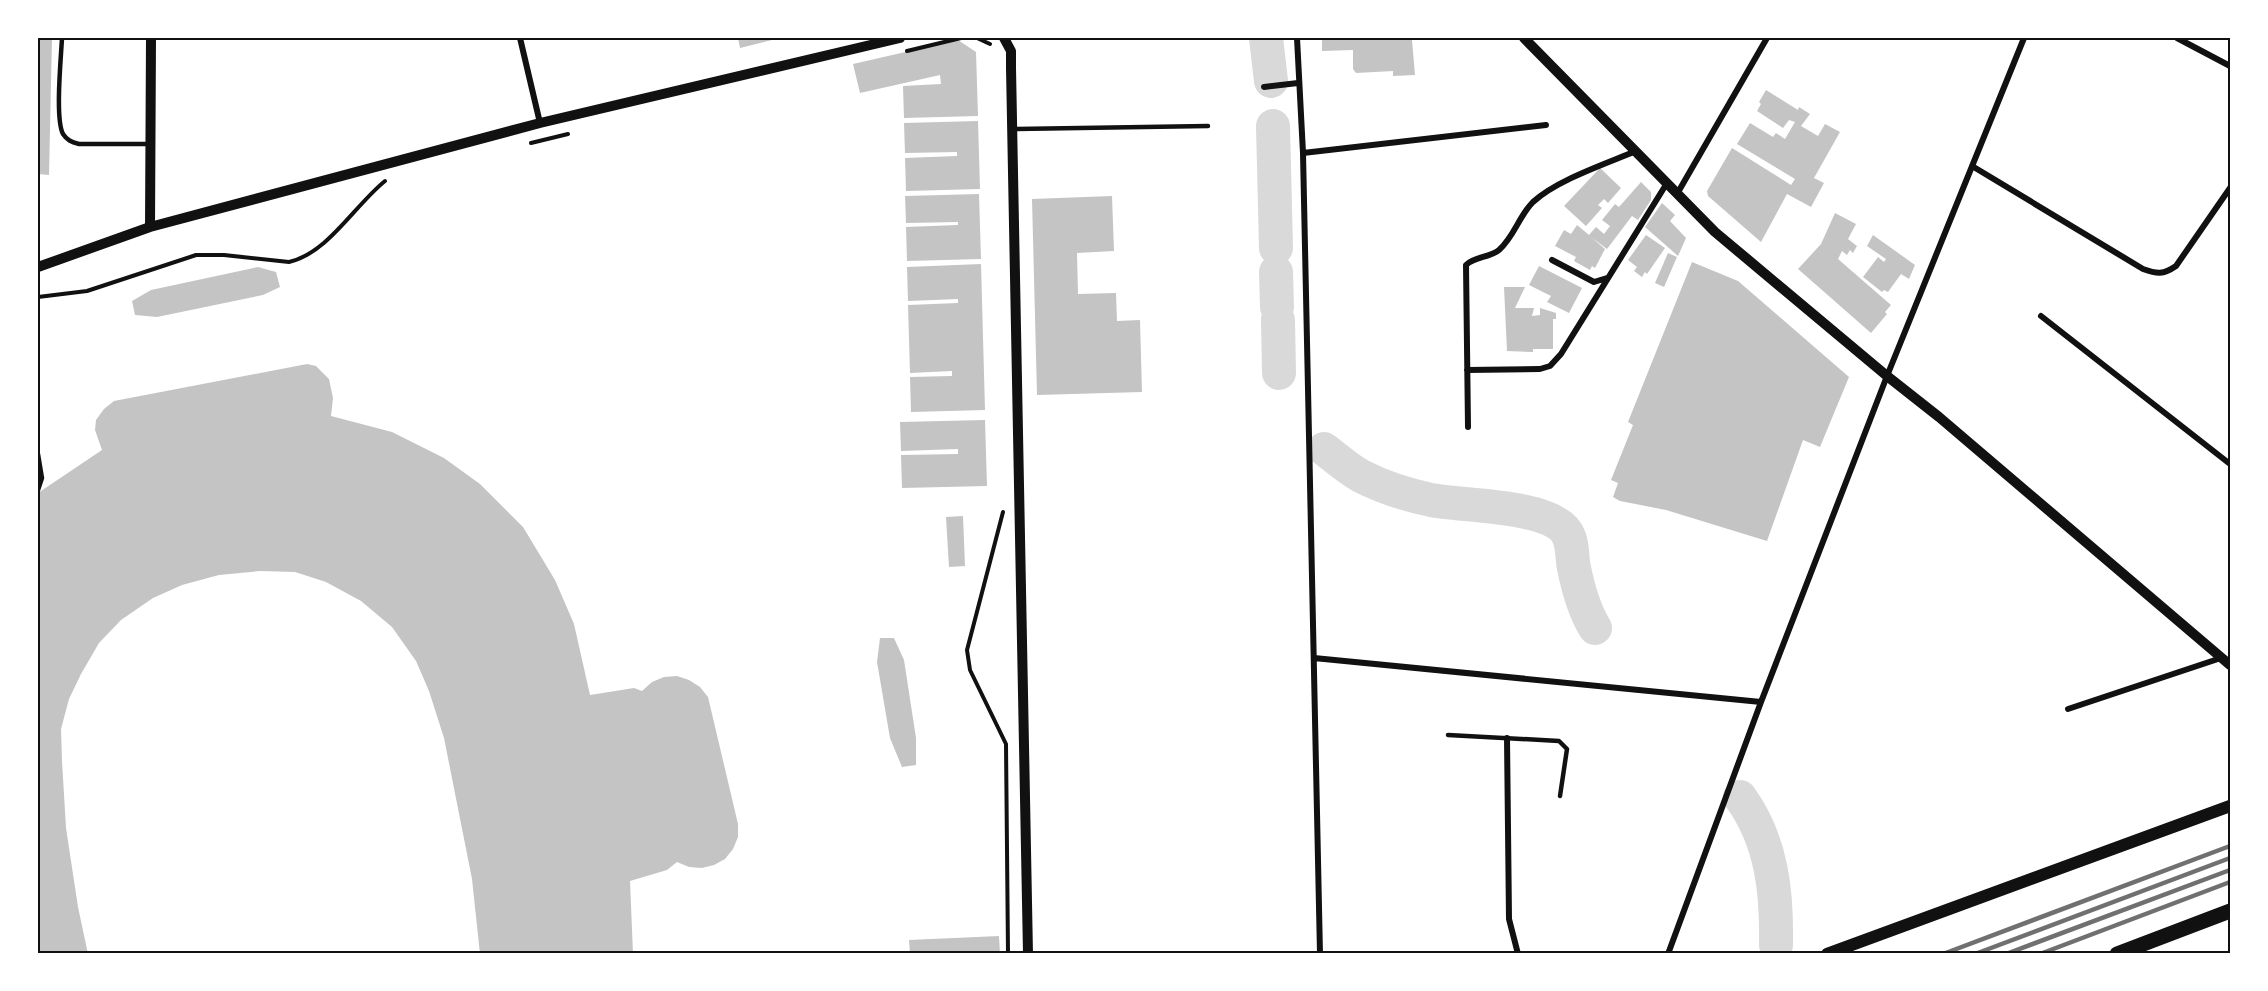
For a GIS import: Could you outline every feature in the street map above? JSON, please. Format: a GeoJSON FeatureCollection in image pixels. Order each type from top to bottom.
{"type":"FeatureCollection","features":[{"type":"Feature","properties":{"kind":"main road"},"geometry":{"type":"LineString","coordinates":[[1827,954],[2230,806]]}},
{"type":"Feature","properties":{"kind":"main road"},"geometry":{"type":"LineString","coordinates":[[2117,954],[2230,911]]}},
{"type":"Feature","properties":{"kind":"street"},"geometry":{"type":"LineString","coordinates":[[150,227],[151,38]]}},
{"type":"Feature","properties":{"kind":"street"},"geometry":{"type":"LineString","coordinates":[[520,38],[540,123]]}},
{"type":"Feature","properties":{"kind":"street"},"geometry":{"type":"LineString","coordinates":[[38,267],[150,227],[540,123],[900,38]]}},
{"type":"Feature","properties":{"kind":"street"},"geometry":{"type":"LineString","coordinates":[[1004,38],[1011,51],[1028,954]]}},
{"type":"Feature","properties":{"kind":"street"},"geometry":{"type":"LineString","coordinates":[[1297,38],[1303,153],[1320,954]]}},
{"type":"Feature","properties":{"kind":"street"},"geometry":{"type":"LineString","coordinates":[[1524,38],[1715,232],[1939,417],[2226,661]]}},
{"type":"Feature","properties":{"kind":"street"},"geometry":{"type":"LineString","coordinates":[[1677,194],[1767,38]]}},
{"type":"Feature","properties":{"kind":"street"},"geometry":{"type":"LineString","coordinates":[[1668,954],[1761,702],[1887,376],[2024,38]]}},
{"type":"Feature","properties":{"kind":"street"},"geometry":{"type":"LineString","coordinates":[[2177,38],[2230,66]]}},
{"type":"Feature","properties":{"kind":"street"},"geometry":{"type":"LineString","coordinates":[[1264,87],[1298,83]]}},
{"type":"Feature","properties":{"kind":"street"},"geometry":{"type":"LineString","coordinates":[[1303,153],[1546,125]]}},
{"type":"Feature","properties":{"kind":"street"},"geometry":{"type":"LineString","coordinates":[[1468,427],[1466,266],[1471,260],[1496,253],[1509,240],[1532,203],[1555,186],[1636,151]]}},
{"type":"Feature","properties":{"kind":"street"},"geometry":{"type":"LineString","coordinates":[[1972,166],[2143,269],[2158,274],[2167,272],[2176,266],[2230,188]]}},
{"type":"Feature","properties":{"kind":"street"},"geometry":{"type":"LineString","coordinates":[[1467,370],[1540,369],[1550,366],[1561,354],[1667,183]]}},
{"type":"Feature","properties":{"kind":"street"},"geometry":{"type":"LineString","coordinates":[[1552,260],[1594,282],[1608,278]]}},
{"type":"Feature","properties":{"kind":"street"},"geometry":{"type":"LineString","coordinates":[[2041,316],[2230,464]]}},
{"type":"Feature","properties":{"kind":"street"},"geometry":{"type":"LineString","coordinates":[[1314,658],[1761,702]]}},
{"type":"Feature","properties":{"kind":"street"},"geometry":{"type":"LineString","coordinates":[[2068,710],[2226,661]]}},
{"type":"Feature","properties":{"kind":"street"},"geometry":{"type":"LineString","coordinates":[[1507,738],[1509,919],[1518,954]]}},
{"type":"Feature","properties":{"kind":"lane"},"geometry":{"type":"LineString","coordinates":[[62,38],[59,118],[62,132],[68,141],[79,144],[150,144]]}},
{"type":"Feature","properties":{"kind":"lane"},"geometry":{"type":"LineString","coordinates":[[1012,129],[1208,126]]}},
{"type":"Feature","properties":{"kind":"lane"},"geometry":{"type":"LineString","coordinates":[[38,454],[42,478],[38,490]]}},
{"type":"Feature","properties":{"kind":"lane"},"geometry":{"type":"LineString","coordinates":[[1448,735],[1559,741],[1567,748],[1560,796]]}},
{"type":"Feature","properties":{"kind":"path"},"geometry":{"type":"LineString","coordinates":[[38,297],[87,291],[196,255],[224,255],[289,262],[306,257],[321,245],[369,194],[391,178]]}},
{"type":"Feature","properties":{"kind":"path"},"geometry":{"type":"LineString","coordinates":[[1004,504],[1004,513],[967,650],[970,670],[1006,744],[1008,954]]}},
{"type":"Feature","properties":{"kind":"building"},"geometry":{"type":"Polygon","coordinates":[[[38,38],[52,38],[49,175],[38,174],[38,38]]]}},
{"type":"Feature","properties":{"kind":"building"},"geometry":{"type":"Polygon","coordinates":[[[738,38],[780,38],[740,48],[738,38]]]}},
{"type":"Feature","properties":{"kind":"building"},"geometry":{"type":"Polygon","coordinates":[[[1322,38],[1424,39],[1412,40],[1415,75],[1393,76],[1393,71],[1356,73],[1353,69],[1353,50],[1322,51],[1322,38]]]}},
{"type":"Feature","properties":{"kind":"building"},"geometry":{"type":"Polygon","coordinates":[[[958,40],[976,52],[978,116],[904,118],[903,86],[941,84],[940,75],[860,93],[853,64],[958,40]]]}},
{"type":"Feature","properties":{"kind":"building"},"geometry":{"type":"Polygon","coordinates":[[[1766,90],[1798,110],[1799,107],[1810,114],[1801,126],[1818,136],[1825,124],[1840,132],[1814,178],[1824,183],[1811,207],[1787,194],[1761,242],[1708,196],[1707,191],[1732,148],[1791,185],[1795,179],[1737,144],[1750,123],[1773,137],[1776,133],[1785,139],[1795,122],[1789,120],[1783,128],[1757,111],[1766,90]]]}},
{"type":"Feature","properties":{"kind":"building"},"geometry":{"type":"Polygon","coordinates":[[[978,121],[980,189],[906,191],[905,158],[957,156],[957,152],[905,153],[904,123],[978,121]]]}},
{"type":"Feature","properties":{"kind":"building"},"geometry":{"type":"Polygon","coordinates":[[[1600,168],[1621,188],[1608,203],[1604,199],[1598,205],[1602,208],[1586,226],[1564,206],[1600,168]]]}},
{"type":"Feature","properties":{"kind":"building"},"geometry":{"type":"Polygon","coordinates":[[[1641,182],[1651,192],[1651,200],[1638,220],[1632,216],[1607,249],[1591,237],[1605,249],[1595,268],[1592,266],[1590,270],[1574,261],[1576,257],[1555,246],[1564,230],[1571,234],[1577,225],[1589,235],[1596,227],[1604,234],[1610,226],[1602,220],[1615,204],[1619,207],[1641,182]]]}},
{"type":"Feature","properties":{"kind":"building"},"geometry":{"type":"Polygon","coordinates":[[[979,194],[981,259],[907,261],[906,227],[958,225],[958,222],[906,223],[905,196],[979,194]]]}},
{"type":"Feature","properties":{"kind":"building"},"geometry":{"type":"Polygon","coordinates":[[[1112,196],[1114,251],[1077,253],[1078,294],[1116,293],[1117,321],[1140,320],[1142,392],[1037,395],[1032,199],[1112,196]]]}},
{"type":"Feature","properties":{"kind":"building"},"geometry":{"type":"Polygon","coordinates":[[[1662,203],[1675,215],[1670,221],[1686,238],[1678,256],[1645,227],[1662,203]]]}},
{"type":"Feature","properties":{"kind":"building"},"geometry":{"type":"Polygon","coordinates":[[[1835,213],[1856,224],[1848,239],[1857,246],[1853,253],[1850,250],[1847,255],[1842,251],[1838,259],[1891,305],[1885,312],[1887,314],[1871,333],[1798,269],[1821,244],[1835,213]]]}},
{"type":"Feature","properties":{"kind":"building"},"geometry":{"type":"Polygon","coordinates":[[[1646,235],[1665,248],[1647,274],[1645,272],[1642,277],[1634,271],[1637,267],[1628,260],[1646,235]]]}},
{"type":"Feature","properties":{"kind":"building"},"geometry":{"type":"Polygon","coordinates":[[[1873,235],[1915,265],[1909,279],[1901,274],[1888,292],[1884,290],[1882,292],[1863,277],[1878,257],[1884,262],[1886,259],[1867,246],[1873,235]]]}},
{"type":"Feature","properties":{"kind":"building"},"geometry":{"type":"Polygon","coordinates":[[[1668,253],[1677,257],[1664,287],[1655,283],[1668,253]]]}},
{"type":"Feature","properties":{"kind":"building"},"geometry":{"type":"Polygon","coordinates":[[[1692,262],[1738,281],[1849,377],[1820,447],[1803,440],[1767,541],[1666,510],[1620,501],[1613,497],[1618,483],[1611,480],[1633,425],[1628,422],[1692,262]]]}},
{"type":"Feature","properties":{"kind":"building"},"geometry":{"type":"Polygon","coordinates":[[[981,264],[985,410],[911,412],[910,377],[952,376],[952,371],[910,373],[908,305],[958,303],[958,299],[908,301],[907,267],[981,264]]]}},
{"type":"Feature","properties":{"kind":"building"},"geometry":{"type":"Polygon","coordinates":[[[1539,266],[1582,288],[1569,313],[1547,302],[1551,296],[1529,285],[1539,266]]]}},
{"type":"Feature","properties":{"kind":"building"},"geometry":{"type":"Polygon","coordinates":[[[258,267],[276,272],[280,287],[263,295],[157,317],[135,315],[132,301],[151,290],[258,267]]]}},
{"type":"Feature","properties":{"kind":"building"},"geometry":{"type":"Polygon","coordinates":[[[1504,287],[1525,287],[1515,308],[1534,308],[1532,316],[1540,315],[1540,308],[1556,313],[1556,319],[1553,319],[1553,349],[1533,349],[1533,352],[1507,351],[1504,287]]]}},
{"type":"Feature","properties":{"kind":"building"},"geometry":{"type":"Polygon","coordinates":[[[307,364],[316,366],[329,379],[333,398],[331,416],[392,432],[444,458],[480,484],[523,527],[555,580],[574,624],[590,695],[634,688],[642,691],[652,682],[664,677],[677,676],[700,687],[708,697],[738,824],[738,837],[733,849],[725,859],[714,865],[702,868],[689,867],[677,862],[667,870],[630,881],[633,954],[480,954],[472,879],[444,738],[429,691],[416,661],[392,627],[361,601],[326,582],[295,572],[260,571],[219,575],[182,585],[153,598],[121,620],[99,643],[81,674],[69,699],[61,729],[66,828],[88,954],[38,954],[38,493],[102,450],[95,430],[96,420],[114,401],[307,364]]]}},
{"type":"Feature","properties":{"kind":"building"},"geometry":{"type":"Polygon","coordinates":[[[985,420],[987,486],[902,488],[901,455],[958,454],[958,449],[901,451],[900,422],[985,420]]]}},
{"type":"Feature","properties":{"kind":"building"},"geometry":{"type":"Polygon","coordinates":[[[963,516],[965,566],[949,567],[946,517],[963,516]]]}},
{"type":"Feature","properties":{"kind":"building"},"geometry":{"type":"Polygon","coordinates":[[[880,638],[894,638],[904,660],[916,738],[916,765],[902,767],[890,738],[877,662],[880,638]]]}},
{"type":"Feature","properties":{"kind":"building"},"geometry":{"type":"Polygon","coordinates":[[[999,936],[1000,954],[910,954],[909,940],[999,936]]]}},
{"type":"Feature","properties":{"kind":"waterway"},"geometry":{"type":"LineString","coordinates":[[1266,38],[1271,81]]}},
{"type":"Feature","properties":{"kind":"waterway"},"geometry":{"type":"LineString","coordinates":[[1273,126],[1276,248]]}},
{"type":"Feature","properties":{"kind":"waterway"},"geometry":{"type":"LineString","coordinates":[[1276,272],[1277,307]]}},
{"type":"Feature","properties":{"kind":"waterway"},"geometry":{"type":"LineString","coordinates":[[1278,320],[1279,373]]}},
{"type":"Feature","properties":{"kind":"waterway"},"geometry":{"type":"LineString","coordinates":[[1324,449],[1361,476],[1404,493],[1431,500],[1520,511],[1553,521],[1564,529],[1569,538],[1580,591],[1595,628]]}},
{"type":"Feature","properties":{"kind":"waterway"},"geometry":{"type":"LineString","coordinates":[[1740,797],[1751,814],[1766,849],[1773,886],[1776,945]]}},
{"type":"Feature","properties":{"kind":"railway"},"geometry":{"type":"LineString","coordinates":[[1943,954],[2230,846]]}},
{"type":"Feature","properties":{"kind":"railway"},"geometry":{"type":"LineString","coordinates":[[1975,954],[2230,858]]}},
{"type":"Feature","properties":{"kind":"railway"},"geometry":{"type":"LineString","coordinates":[[2006,954],[2230,870]]}},
{"type":"Feature","properties":{"kind":"railway"},"geometry":{"type":"LineString","coordinates":[[2040,954],[2230,882]]}}]}
